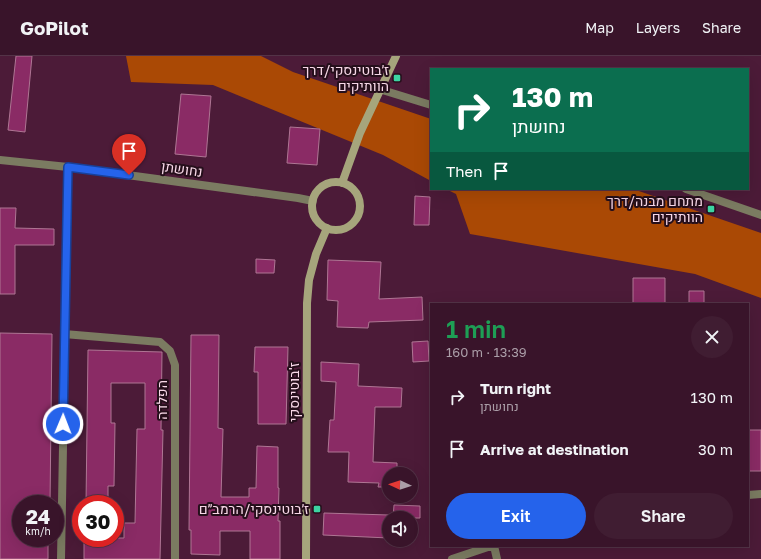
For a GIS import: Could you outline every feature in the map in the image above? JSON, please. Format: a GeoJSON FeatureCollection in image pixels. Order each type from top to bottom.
{"type":"FeatureCollection","features":[{"type":"Feature","properties":{"kind":"street"},"geometry":{"type":"LineString","coordinates":[[342,183],[360,133],[396,56]]}},
{"type":"Feature","properties":{"kind":"street"},"geometry":{"type":"LineString","coordinates":[[380,89],[430,105]]}},
{"type":"Feature","properties":{"kind":"street","name":"נחושתן"},"geometry":{"type":"LineString","coordinates":[[0,160],[68,167],[313,201]]}},
{"type":"Feature","properties":{"kind":"street"},"geometry":{"type":"LineString","coordinates":[[61,559],[68,167]]}},
{"type":"Feature","properties":{"kind":"street"},"geometry":{"type":"LineString","coordinates":[[330,183],[342,183],[349,186],[359,198],[359,213],[350,226],[334,230],[327,228],[317,220],[312,208],[313,201],[319,190],[324,186],[330,183]]}},
{"type":"Feature","properties":{"kind":"street"},"geometry":{"type":"LineString","coordinates":[[689,190],[761,215]]}},
{"type":"Feature","properties":{"kind":"street","name":"ז'בוטינסקי"},"geometry":{"type":"LineString","coordinates":[[306,559],[307,303],[311,274],[316,254],[327,228]]}},
{"type":"Feature","properties":{"kind":"street","name":"הפלדה"},"geometry":{"type":"LineString","coordinates":[[64,334],[160,342],[170,351],[175,365],[175,559]]}},
{"type":"Feature","properties":{"kind":"street"},"geometry":{"type":"LineString","coordinates":[[749,495],[761,494]]}},
{"type":"Feature","properties":{"kind":"street"},"geometry":{"type":"LineString","coordinates":[[452,559],[488,547]]}},
{"type":"Feature","properties":{"kind":"street"},"geometry":{"type":"LineString","coordinates":[[494,547],[497,559]]}},
{"type":"Feature","properties":{"kind":"shaded area"},"geometry":{"type":"Polygon","coordinates":[[[126,56],[261,56],[293,72],[430,119],[430,180],[383,155],[213,85],[131,82],[126,56]]]}},
{"type":"Feature","properties":{"kind":"shaded area"},"geometry":{"type":"Polygon","coordinates":[[[448,190],[636,190],[761,233],[761,298],[695,274],[470,234],[456,194],[448,190]]]}},
{"type":"Feature","properties":{"kind":"building"},"geometry":{"type":"Polygon","coordinates":[[[16,56],[32,56],[25,132],[8,130],[16,56]]]}},
{"type":"Feature","properties":{"kind":"building"},"geometry":{"type":"Polygon","coordinates":[[[181,94],[211,96],[206,157],[175,154],[181,94]]]}},
{"type":"Feature","properties":{"kind":"building"},"geometry":{"type":"Polygon","coordinates":[[[290,127],[320,129],[317,165],[287,163],[290,127]]]}},
{"type":"Feature","properties":{"kind":"building"},"geometry":{"type":"Polygon","coordinates":[[[415,196],[430,197],[429,225],[414,225],[415,196]]]}},
{"type":"Feature","properties":{"kind":"building"},"geometry":{"type":"Polygon","coordinates":[[[0,208],[16,208],[15,228],[54,229],[54,245],[15,245],[15,294],[0,294],[0,208]]]}},
{"type":"Feature","properties":{"kind":"building"},"geometry":{"type":"Polygon","coordinates":[[[256,259],[275,260],[274,273],[256,273],[256,259]]]}},
{"type":"Feature","properties":{"kind":"building"},"geometry":{"type":"Polygon","coordinates":[[[328,260],[381,262],[379,299],[422,297],[423,320],[369,322],[368,328],[337,327],[338,301],[327,300],[328,260]]]}},
{"type":"Feature","properties":{"kind":"building"},"geometry":{"type":"Polygon","coordinates":[[[633,278],[665,278],[665,303],[633,303],[633,278]]]}},
{"type":"Feature","properties":{"kind":"building"},"geometry":{"type":"Polygon","coordinates":[[[689,291],[704,291],[704,303],[689,303],[689,291]]]}},
{"type":"Feature","properties":{"kind":"building"},"geometry":{"type":"Polygon","coordinates":[[[0,333],[52,334],[50,495],[12,495],[12,547],[48,547],[48,559],[0,559],[0,333]]]}},
{"type":"Feature","properties":{"kind":"building"},"geometry":{"type":"Polygon","coordinates":[[[191,335],[219,335],[218,428],[223,429],[221,497],[249,497],[249,488],[256,488],[257,446],[278,447],[278,521],[280,521],[280,559],[250,559],[250,531],[220,531],[220,555],[191,554],[191,530],[189,530],[191,335]]]}},
{"type":"Feature","properties":{"kind":"building"},"geometry":{"type":"Polygon","coordinates":[[[428,341],[429,361],[413,362],[412,342],[428,341]]]}},
{"type":"Feature","properties":{"kind":"building"},"geometry":{"type":"Polygon","coordinates":[[[255,347],[288,347],[286,424],[258,424],[258,372],[254,372],[255,347]]]}},
{"type":"Feature","properties":{"kind":"building"},"geometry":{"type":"Polygon","coordinates":[[[88,350],[162,352],[161,430],[163,430],[160,559],[84,559],[84,547],[124,547],[124,523],[135,523],[137,429],[145,429],[145,383],[111,383],[111,423],[115,423],[114,486],[108,486],[108,495],[86,495],[88,350]]]}},
{"type":"Feature","properties":{"kind":"building"},"geometry":{"type":"Polygon","coordinates":[[[321,362],[359,364],[358,386],[402,388],[401,407],[375,407],[373,462],[397,463],[397,467],[382,467],[382,487],[378,487],[379,483],[348,482],[349,452],[328,452],[330,420],[334,420],[336,382],[321,381],[321,362]]]}},
{"type":"Feature","properties":{"kind":"building"},"geometry":{"type":"Polygon","coordinates":[[[749,430],[761,430],[761,471],[749,471],[749,430]]]}},
{"type":"Feature","properties":{"kind":"building"},"geometry":{"type":"Polygon","coordinates":[[[394,505],[420,506],[420,518],[418,518],[418,511],[394,511],[394,505]]]}},
{"type":"Feature","properties":{"kind":"building"},"geometry":{"type":"Polygon","coordinates":[[[324,513],[382,515],[382,538],[323,535],[324,513]]]}},
{"type":"Feature","properties":{"kind":"place","name":"ז׳בוטינסקי/דרך הוותיקים"},"geometry":{"type":"Point","coordinates":[397,78]}},
{"type":"Feature","properties":{"kind":"place","name":"מתחם מבנה/דרך הוותיקים"},"geometry":{"type":"Point","coordinates":[711,209]}},
{"type":"Feature","properties":{"kind":"place","name":"ז׳בוטינסקי/הרמב״ם"},"geometry":{"type":"Point","coordinates":[317,509]}},
{"type":"Feature","properties":{"kind":"route"},"geometry":{"type":"LineString","coordinates":[[63,424],[68,167],[129,175]]}}]}
